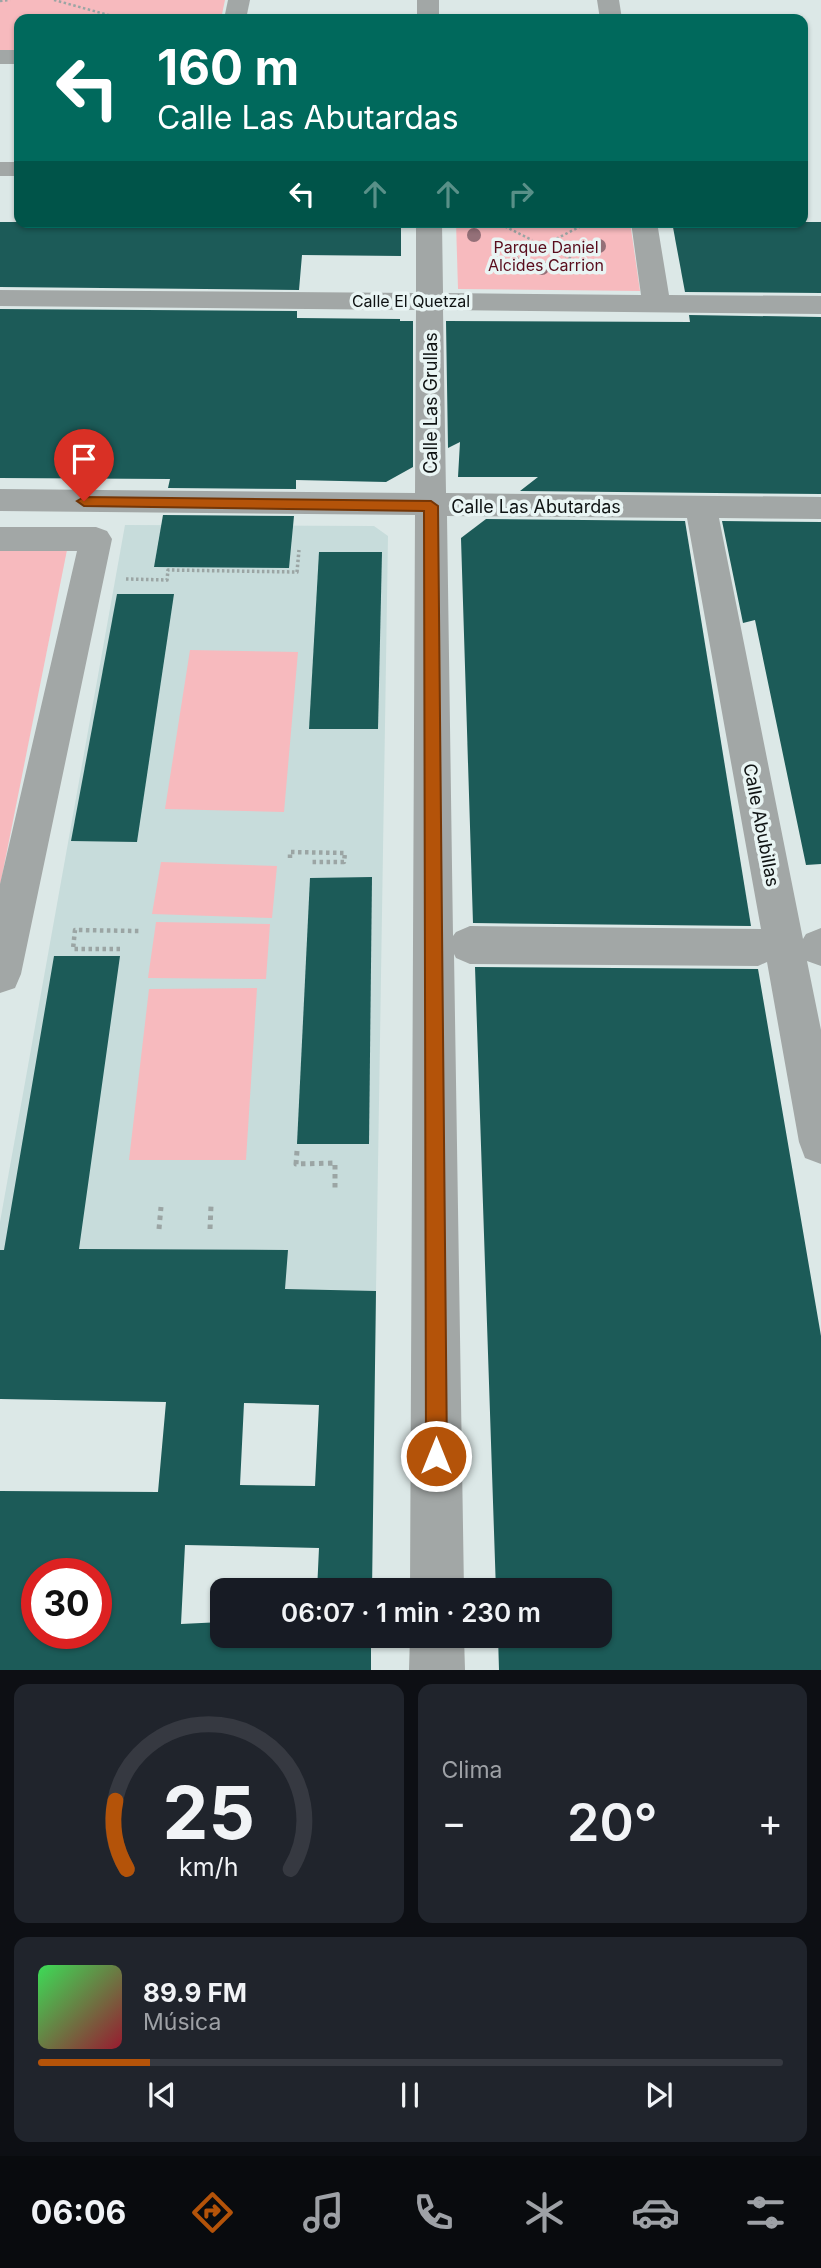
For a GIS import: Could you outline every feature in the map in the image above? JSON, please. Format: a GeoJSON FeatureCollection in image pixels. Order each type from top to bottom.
{"type":"FeatureCollection","features":[{"type":"Feature","properties":{"kind":"street","name":"Calle Las Grullas"},"geometry":{"type":"LineString","coordinates":[[429,228],[437,1578]]}},
{"type":"Feature","properties":{"kind":"street"},"geometry":{"type":"LineString","coordinates":[[645,228],[656,303]]}},
{"type":"Feature","properties":{"kind":"street","name":"Calle El Quetzal"},"geometry":{"type":"LineString","coordinates":[[0,298],[821,305]]}},
{"type":"Feature","properties":{"kind":"street","name":"Calle Las Abutardas"},"geometry":{"type":"LineString","coordinates":[[0,500],[821,508]]}},
{"type":"Feature","properties":{"kind":"street","name":"Calle Abubillas"},"geometry":{"type":"LineString","coordinates":[[701,507],[821,1142]]}},
{"type":"Feature","properties":{"kind":"street"},"geometry":{"type":"LineString","coordinates":[[0,539],[96,539],[0,974]]}},
{"type":"Feature","properties":{"kind":"street"},"geometry":{"type":"LineString","coordinates":[[470,945],[758,947]]}},
{"type":"Feature","properties":{"kind":"street"},"geometry":{"type":"LineString","coordinates":[[437,1648],[438,1670]]}},
{"type":"Feature","properties":{"kind":"path"},"geometry":{"type":"LineString","coordinates":[[0,8],[2,1],[10,0]]}},
{"type":"Feature","properties":{"kind":"path"},"geometry":{"type":"LineString","coordinates":[[54,0],[105,14]]}},
{"type":"Feature","properties":{"kind":"path"},"geometry":{"type":"LineString","coordinates":[[508,228],[532,240]]}},
{"type":"Feature","properties":{"kind":"path"},"geometry":{"type":"LineString","coordinates":[[552,241],[577,228]]}},
{"type":"Feature","properties":{"kind":"path"},"geometry":{"type":"LineString","coordinates":[[116,579],[167,580],[169,570],[297,572],[299,550]]}},
{"type":"Feature","properties":{"kind":"path"},"geometry":{"type":"LineString","coordinates":[[290,859],[290,852],[345,853],[344,862],[311,862]]}},
{"type":"Feature","properties":{"kind":"path"},"geometry":{"type":"LineString","coordinates":[[120,949],[73,949],[75,930],[139,931]]}},
{"type":"Feature","properties":{"kind":"path"},"geometry":{"type":"LineString","coordinates":[[297,1151],[296,1164],[335,1163],[335,1191]]}},
{"type":"Feature","properties":{"kind":"path"},"geometry":{"type":"LineString","coordinates":[[210,1229],[211,1206]]}},
{"type":"Feature","properties":{"kind":"path"},"geometry":{"type":"LineString","coordinates":[[159,1229],[161,1207]]}},
{"type":"Feature","properties":{"kind":"shaded area"},"geometry":{"type":"Polygon","coordinates":[[[125,525],[374,526],[388,536],[375,1354],[0,1355],[0,1222],[125,525]]]}},
{"type":"Feature","properties":{"kind":"green space"},"geometry":{"type":"Polygon","coordinates":[[[0,0],[225,0],[222,14],[14,14],[14,50],[0,50],[0,0]]]}},
{"type":"Feature","properties":{"kind":"green space","name":"Parque Daniel Alcides Carrion"},"geometry":{"type":"Polygon","coordinates":[[[456,228],[631,228],[640,291],[458,289],[456,228]]]}},
{"type":"Feature","properties":{"kind":"green space"},"geometry":{"type":"Polygon","coordinates":[[[0,550],[67,550],[0,886],[0,550]]]}},
{"type":"Feature","properties":{"kind":"green space"},"geometry":{"type":"Polygon","coordinates":[[[190,650],[298,652],[284,812],[165,809],[190,650]]]}},
{"type":"Feature","properties":{"kind":"green space"},"geometry":{"type":"Polygon","coordinates":[[[161,862],[277,866],[272,918],[152,914],[161,862]]]}},
{"type":"Feature","properties":{"kind":"green space"},"geometry":{"type":"Polygon","coordinates":[[[156,922],[270,924],[266,979],[148,978],[156,922]]]}},
{"type":"Feature","properties":{"kind":"green space"},"geometry":{"type":"Polygon","coordinates":[[[257,988],[246,1160],[129,1160],[149,989],[257,988]]]}},
{"type":"Feature","properties":{"kind":"building"},"geometry":{"type":"Polygon","coordinates":[[[0,222],[14,222],[14,228],[401,228],[401,256],[302,255],[299,290],[0,287],[0,222]]]}},
{"type":"Feature","properties":{"kind":"building"},"geometry":{"type":"Polygon","coordinates":[[[808,222],[821,222],[821,293],[685,292],[673,228],[808,228],[808,222]]]}},
{"type":"Feature","properties":{"kind":"building"},"geometry":{"type":"Polygon","coordinates":[[[0,309],[297,311],[297,318],[413,321],[413,467],[386,482],[296,480],[296,489],[168,488],[170,479],[0,478],[0,309]]]}},
{"type":"Feature","properties":{"kind":"building"},"geometry":{"type":"Polygon","coordinates":[[[689,315],[821,317],[821,494],[520,491],[538,477],[458,477],[460,442],[448,448],[446,321],[690,322],[689,315]]]}},
{"type":"Feature","properties":{"kind":"building"},"geometry":{"type":"Polygon","coordinates":[[[163,515],[294,516],[289,568],[154,567],[163,515]]]}},
{"type":"Feature","properties":{"kind":"building"},"geometry":{"type":"Polygon","coordinates":[[[486,519],[685,521],[751,926],[473,923],[461,538],[486,519]]]}},
{"type":"Feature","properties":{"kind":"building"},"geometry":{"type":"Polygon","coordinates":[[[722,521],[821,522],[821,864],[806,865],[755,620],[743,623],[722,521]]]}},
{"type":"Feature","properties":{"kind":"building"},"geometry":{"type":"Polygon","coordinates":[[[319,552],[382,552],[378,729],[309,729],[319,552]]]}},
{"type":"Feature","properties":{"kind":"building"},"geometry":{"type":"Polygon","coordinates":[[[117,594],[174,594],[137,842],[71,841],[117,594]]]}},
{"type":"Feature","properties":{"kind":"building"},"geometry":{"type":"Polygon","coordinates":[[[372,877],[369,1144],[297,1144],[310,878],[372,877]]]}},
{"type":"Feature","properties":{"kind":"building"},"geometry":{"type":"Polygon","coordinates":[[[54,956],[120,956],[79,1249],[288,1250],[285,1289],[376,1291],[372,1578],[318,1578],[319,1548],[185,1545],[181,1624],[210,1623],[210,1648],[371,1648],[371,1670],[0,1670],[0,1491],[158,1492],[166,1402],[0,1399],[0,1250],[4,1250],[54,956]],[[244,1403],[240,1485],[315,1486],[319,1405],[244,1403]]]}},
{"type":"Feature","properties":{"kind":"building"},"geometry":{"type":"Polygon","coordinates":[[[475,967],[758,969],[821,1336],[821,1670],[499,1670],[498,1648],[612,1648],[612,1578],[496,1578],[475,967]]]}},
{"type":"Feature","properties":{"kind":"route"},"geometry":{"type":"LineString","coordinates":[[84,501],[431,506],[436,1456]]}}]}
